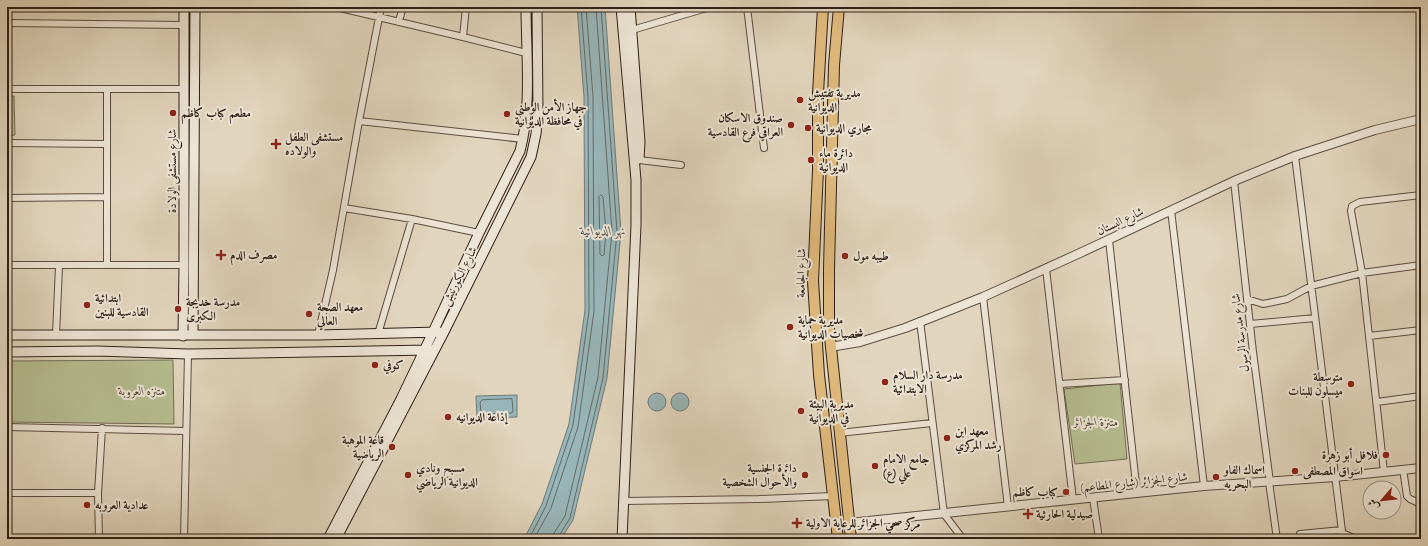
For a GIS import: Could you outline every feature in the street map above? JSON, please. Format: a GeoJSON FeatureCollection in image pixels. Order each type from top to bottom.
{"type":"FeatureCollection","features":[{"type":"Feature","properties":{"kind":"main road","name":"شارع مستشفى الولادة"},"geometry":{"type":"LineString","coordinates":[[183,336],[184,7]]}},
{"type":"Feature","properties":{"kind":"main road","name":"شارع مستشفى الولادة"},"geometry":{"type":"LineString","coordinates":[[193,335],[195,7]]}},
{"type":"Feature","properties":{"kind":"main road","name":"شارع الكورنيش"},"geometry":{"type":"LineString","coordinates":[[328,539],[398,406],[479,233],[520,151],[524,139],[527,109],[526,7]]}},
{"type":"Feature","properties":{"kind":"main road","name":"شارع الكورنيش"},"geometry":{"type":"LineString","coordinates":[[336,539],[444,332],[531,157],[536,134],[538,112],[537,7]]}},
{"type":"Feature","properties":{"kind":"main road"},"geometry":{"type":"LineString","coordinates":[[621,7],[636,180],[636,233],[621,539]]}},
{"type":"Feature","properties":{"kind":"main road"},"geometry":{"type":"LineString","coordinates":[[630,7],[640,142],[636,180]]}},
{"type":"Feature","properties":{"kind":"main road","name":"شارع الجامعة"},"geometry":{"type":"LineString","coordinates":[[823,7],[818,93],[818,170],[813,281],[819,376],[838,539]]}},
{"type":"Feature","properties":{"kind":"main road"},"geometry":{"type":"LineString","coordinates":[[839,7],[834,65],[828,310],[830,347],[851,539]]}},
{"type":"Feature","properties":{"kind":"main road"},"geometry":{"type":"LineString","coordinates":[[527,109],[538,112]]}},
{"type":"Feature","properties":{"kind":"main road"},"geometry":{"type":"LineString","coordinates":[[520,151],[531,157]]}},
{"type":"Feature","properties":{"kind":"main road"},"geometry":{"type":"LineString","coordinates":[[184,154],[195,156]]}},
{"type":"Feature","properties":{"kind":"main road"},"geometry":{"type":"LineString","coordinates":[[468,256],[480,261]]}},
{"type":"Feature","properties":{"kind":"main road"},"geometry":{"type":"LineString","coordinates":[[814,310],[828,310]]}},
{"type":"Feature","properties":{"kind":"main road"},"geometry":{"type":"LineString","coordinates":[[7,336],[318,335],[444,332]]}},
{"type":"Feature","properties":{"kind":"main road"},"geometry":{"type":"LineString","coordinates":[[96,335],[91,338],[90,343],[91,348],[97,351]]}},
{"type":"Feature","properties":{"kind":"main road"},"geometry":{"type":"LineString","coordinates":[[290,335],[292,352]]}},
{"type":"Feature","properties":{"kind":"main road"},"geometry":{"type":"LineString","coordinates":[[75,351],[81,349],[84,343],[83,339],[78,336]]}},
{"type":"Feature","properties":{"kind":"main road"},"geometry":{"type":"LineString","coordinates":[[7,352],[97,351],[188,354],[434,350]]}},
{"type":"Feature","properties":{"kind":"main road"},"geometry":{"type":"LineString","coordinates":[[819,376],[833,375]]}},
{"type":"Feature","properties":{"kind":"street"},"geometry":{"type":"LineString","coordinates":[[336,7],[463,36],[526,54]]}},
{"type":"Feature","properties":{"kind":"street"},"geometry":{"type":"LineString","coordinates":[[318,335],[333,270],[381,7]]}},
{"type":"Feature","properties":{"kind":"street"},"geometry":{"type":"LineString","coordinates":[[399,21],[403,7]]}},
{"type":"Feature","properties":{"kind":"street"},"geometry":{"type":"LineString","coordinates":[[463,36],[466,7]]}},
{"type":"Feature","properties":{"kind":"street"},"geometry":{"type":"LineString","coordinates":[[632,30],[710,7]]}},
{"type":"Feature","properties":{"kind":"street"},"geometry":{"type":"LineString","coordinates":[[747,7],[764,148]]}},
{"type":"Feature","properties":{"kind":"street"},"geometry":{"type":"LineString","coordinates":[[7,23],[184,24]]}},
{"type":"Feature","properties":{"kind":"street"},"geometry":{"type":"LineString","coordinates":[[7,89],[184,89]]}},
{"type":"Feature","properties":{"kind":"street"},"geometry":{"type":"LineString","coordinates":[[107,89],[108,265]]}},
{"type":"Feature","properties":{"kind":"street","name":"شارع البستان"},"geometry":{"type":"LineString","coordinates":[[830,347],[860,342],[876,337],[983,296],[1046,269],[1234,181],[1295,156],[1375,130],[1421,119]]}},
{"type":"Feature","properties":{"kind":"street"},"geometry":{"type":"LineString","coordinates":[[359,121],[524,139]]}},
{"type":"Feature","properties":{"kind":"street"},"geometry":{"type":"LineString","coordinates":[[7,143],[107,144]]}},
{"type":"Feature","properties":{"kind":"street"},"geometry":{"type":"LineString","coordinates":[[1295,156],[1342,534]]}},
{"type":"Feature","properties":{"kind":"street"},"geometry":{"type":"LineString","coordinates":[[638,160],[681,165]]}},
{"type":"Feature","properties":{"kind":"street","name":"شارع مدرسة الرسول"},"geometry":{"type":"LineString","coordinates":[[1234,181],[1277,539]]}},
{"type":"Feature","properties":{"kind":"street"},"geometry":{"type":"LineString","coordinates":[[1384,472],[1362,273],[1350,211],[1352,206],[1360,202],[1421,195]]}},
{"type":"Feature","properties":{"kind":"street"},"geometry":{"type":"LineString","coordinates":[[7,198],[107,197]]}},
{"type":"Feature","properties":{"kind":"street"},"geometry":{"type":"LineString","coordinates":[[344,208],[412,219],[479,233]]}},
{"type":"Feature","properties":{"kind":"street"},"geometry":{"type":"LineString","coordinates":[[1170,210],[1204,486]]}},
{"type":"Feature","properties":{"kind":"street"},"geometry":{"type":"LineString","coordinates":[[378,334],[412,219]]}},
{"type":"Feature","properties":{"kind":"street"},"geometry":{"type":"LineString","coordinates":[[1109,240],[1137,493]]}},
{"type":"Feature","properties":{"kind":"street"},"geometry":{"type":"LineString","coordinates":[[1247,298],[1263,304],[1287,299],[1311,286],[1362,273],[1421,265]]}},
{"type":"Feature","properties":{"kind":"street"},"geometry":{"type":"LineString","coordinates":[[7,266],[184,266]]}},
{"type":"Feature","properties":{"kind":"street"},"geometry":{"type":"LineString","coordinates":[[56,335],[59,266]]}},
{"type":"Feature","properties":{"kind":"street"},"geometry":{"type":"LineString","coordinates":[[1046,269],[1072,500]]}},
{"type":"Feature","properties":{"kind":"street"},"geometry":{"type":"LineString","coordinates":[[983,296],[1008,507]]}},
{"type":"Feature","properties":{"kind":"street"},"geometry":{"type":"LineString","coordinates":[[1250,324],[1315,318]]}},
{"type":"Feature","properties":{"kind":"street"},"geometry":{"type":"LineString","coordinates":[[920,321],[944,514],[963,539]]}},
{"type":"Feature","properties":{"kind":"street"},"geometry":{"type":"LineString","coordinates":[[1369,336],[1421,330]]}},
{"type":"Feature","properties":{"kind":"street"},"geometry":{"type":"LineString","coordinates":[[184,539],[188,354]]}},
{"type":"Feature","properties":{"kind":"street"},"geometry":{"type":"LineString","coordinates":[[1060,384],[1124,380]]}},
{"type":"Feature","properties":{"kind":"street"},"geometry":{"type":"LineString","coordinates":[[1377,402],[1421,396]]}},
{"type":"Feature","properties":{"kind":"street"},"geometry":{"type":"LineString","coordinates":[[840,433],[932,423]]}},
{"type":"Feature","properties":{"kind":"street"},"geometry":{"type":"LineString","coordinates":[[7,427],[186,431]]}},
{"type":"Feature","properties":{"kind":"street"},"geometry":{"type":"LineString","coordinates":[[99,539],[98,493],[102,428]]}},
{"type":"Feature","properties":{"kind":"street","name":"شارع الجزائر (شارع المطاعم)"},"geometry":{"type":"LineString","coordinates":[[849,523],[1204,486],[1335,477],[1421,468]]}},
{"type":"Feature","properties":{"kind":"street"},"geometry":{"type":"LineString","coordinates":[[1403,470],[1407,496],[1421,504]]}},
{"type":"Feature","properties":{"kind":"street"},"geometry":{"type":"LineString","coordinates":[[7,492],[98,493]]}},
{"type":"Feature","properties":{"kind":"street"},"geometry":{"type":"LineString","coordinates":[[623,501],[767,499],[833,496]]}},
{"type":"Feature","properties":{"kind":"street"},"geometry":{"type":"LineString","coordinates":[[1093,498],[1099,539]]}},
{"type":"Feature","properties":{"kind":"street"},"geometry":{"type":"LineString","coordinates":[[1300,534],[1342,534],[1356,539]]}},
{"type":"Feature","properties":{"kind":"green space"},"geometry":{"type":"Polygon","coordinates":[[[7,96],[14,96],[15,135],[7,136],[7,96]]]}},
{"type":"Feature","properties":{"kind":"green space","name":"متنزه العروبة"},"geometry":{"type":"Polygon","coordinates":[[[173,360],[174,424],[7,422],[7,361],[173,360]]]}},
{"type":"Feature","properties":{"kind":"green space","name":"متنزة الجزائر"},"geometry":{"type":"Polygon","coordinates":[[[1120,383],[1127,459],[1075,464],[1064,389],[1120,383]]]}},
{"type":"Feature","properties":{"kind":"water","name":"نهر الديوانية"},"geometry":{"type":"Polygon","coordinates":[[[577,7],[605,7],[621,232],[607,378],[573,520],[561,539],[524,539],[542,504],[569,424],[585,310],[584,97],[577,7]]]}},
{"type":"Feature","properties":{"kind":"water"},"geometry":{"type":"Polygon","coordinates":[[[657,393],[663,396],[666,402],[663,408],[657,411],[651,408],[648,402],[651,396],[657,393]]]}},
{"type":"Feature","properties":{"kind":"water"},"geometry":{"type":"Polygon","coordinates":[[[680,393],[686,396],[689,402],[686,408],[680,411],[674,408],[671,402],[674,396],[680,393]]]}},
{"type":"Feature","properties":{"kind":"water"},"geometry":{"type":"Polygon","coordinates":[[[517,395],[517,417],[477,418],[476,396],[517,395]]]}},
{"type":"Feature","properties":{"kind":"place","name":"مديرية تفتيش الديوانية"},"geometry":{"type":"Point","coordinates":[800,100]}},
{"type":"Feature","properties":{"kind":"place","name":"مطعم كباب كاظم"},"geometry":{"type":"Point","coordinates":[173,113]}},
{"type":"Feature","properties":{"kind":"place","name":"جهاز الأمن الوطني في محافظة الديوانية"},"geometry":{"type":"Point","coordinates":[507,114]}},
{"type":"Feature","properties":{"kind":"place","name":"صندوق الاسكان العراقي فرع القادسية"},"geometry":{"type":"Point","coordinates":[791,125]}},
{"type":"Feature","properties":{"kind":"place","name":"مجاري الديوانية"},"geometry":{"type":"Point","coordinates":[808,128]}},
{"type":"Feature","properties":{"kind":"place","name":"مستشفى الطفل والولاده"},"geometry":{"type":"Point","coordinates":[276,144]}},
{"type":"Feature","properties":{"kind":"place","name":"دائرة ماء الديوانية"},"geometry":{"type":"Point","coordinates":[811,160]}},
{"type":"Feature","properties":{"kind":"place","name":"مصرف الدم"},"geometry":{"type":"Point","coordinates":[221,255]}},
{"type":"Feature","properties":{"kind":"place","name":"طيبه مول"},"geometry":{"type":"Point","coordinates":[845,256]}},
{"type":"Feature","properties":{"kind":"place","name":"ابتدائية القادسية للبنين"},"geometry":{"type":"Point","coordinates":[87,305]}},
{"type":"Feature","properties":{"kind":"place","name":"مدرسة خديجة الكبرى"},"geometry":{"type":"Point","coordinates":[178,309]}},
{"type":"Feature","properties":{"kind":"place","name":"معهد الصحة العالي"},"geometry":{"type":"Point","coordinates":[309,314]}},
{"type":"Feature","properties":{"kind":"place","name":"مديرية حماية شخصيات الديوانية"},"geometry":{"type":"Point","coordinates":[790,327]}},
{"type":"Feature","properties":{"kind":"place","name":"كوفي"},"geometry":{"type":"Point","coordinates":[375,365]}},
{"type":"Feature","properties":{"kind":"place","name":"مدرسة دار السلام الابتدائية"},"geometry":{"type":"Point","coordinates":[885,382]}},
{"type":"Feature","properties":{"kind":"place","name":"متوسطة ميسلون للبنات"},"geometry":{"type":"Point","coordinates":[1351,384]}},
{"type":"Feature","properties":{"kind":"place","name":"مديرية البيئة في الديوانية"},"geometry":{"type":"Point","coordinates":[801,411]}},
{"type":"Feature","properties":{"kind":"place","name":"إذاعة الديوانيه"},"geometry":{"type":"Point","coordinates":[448,417]}},
{"type":"Feature","properties":{"kind":"place","name":"معهد ابن رشد المركزي"},"geometry":{"type":"Point","coordinates":[947,438]}},
{"type":"Feature","properties":{"kind":"place","name":"قاعة الموهبة الرياضية"},"geometry":{"type":"Point","coordinates":[392,447]}},
{"type":"Feature","properties":{"kind":"place","name":"فلافل أبو زهرة"},"geometry":{"type":"Point","coordinates":[1386,455]}},
{"type":"Feature","properties":{"kind":"place","name":"جامع الامام علي (ع)"},"geometry":{"type":"Point","coordinates":[875,466]}},
{"type":"Feature","properties":{"kind":"place","name":"اسواق المصطفى"},"geometry":{"type":"Point","coordinates":[1295,471]}},
{"type":"Feature","properties":{"kind":"place","name":"مسبح ونادي الديوانية الرياضي"},"geometry":{"type":"Point","coordinates":[408,475]}},
{"type":"Feature","properties":{"kind":"place","name":"دائرة الجنسية والأحوال الشخصية"},"geometry":{"type":"Point","coordinates":[805,475]}},
{"type":"Feature","properties":{"kind":"place","name":"اسماك الفاو البحريه"},"geometry":{"type":"Point","coordinates":[1216,477]}},
{"type":"Feature","properties":{"kind":"place","name":"كباب كاظم"},"geometry":{"type":"Point","coordinates":[1066,492]}},
{"type":"Feature","properties":{"kind":"place","name":"عدادية العروبه"},"geometry":{"type":"Point","coordinates":[87,505]}},
{"type":"Feature","properties":{"kind":"place","name":"صيدلية الحارثية"},"geometry":{"type":"Point","coordinates":[1028,514]}},
{"type":"Feature","properties":{"kind":"place","name":"مركز صحي الجزائر للرعاية الاولية"},"geometry":{"type":"Point","coordinates":[797,523]}}]}
